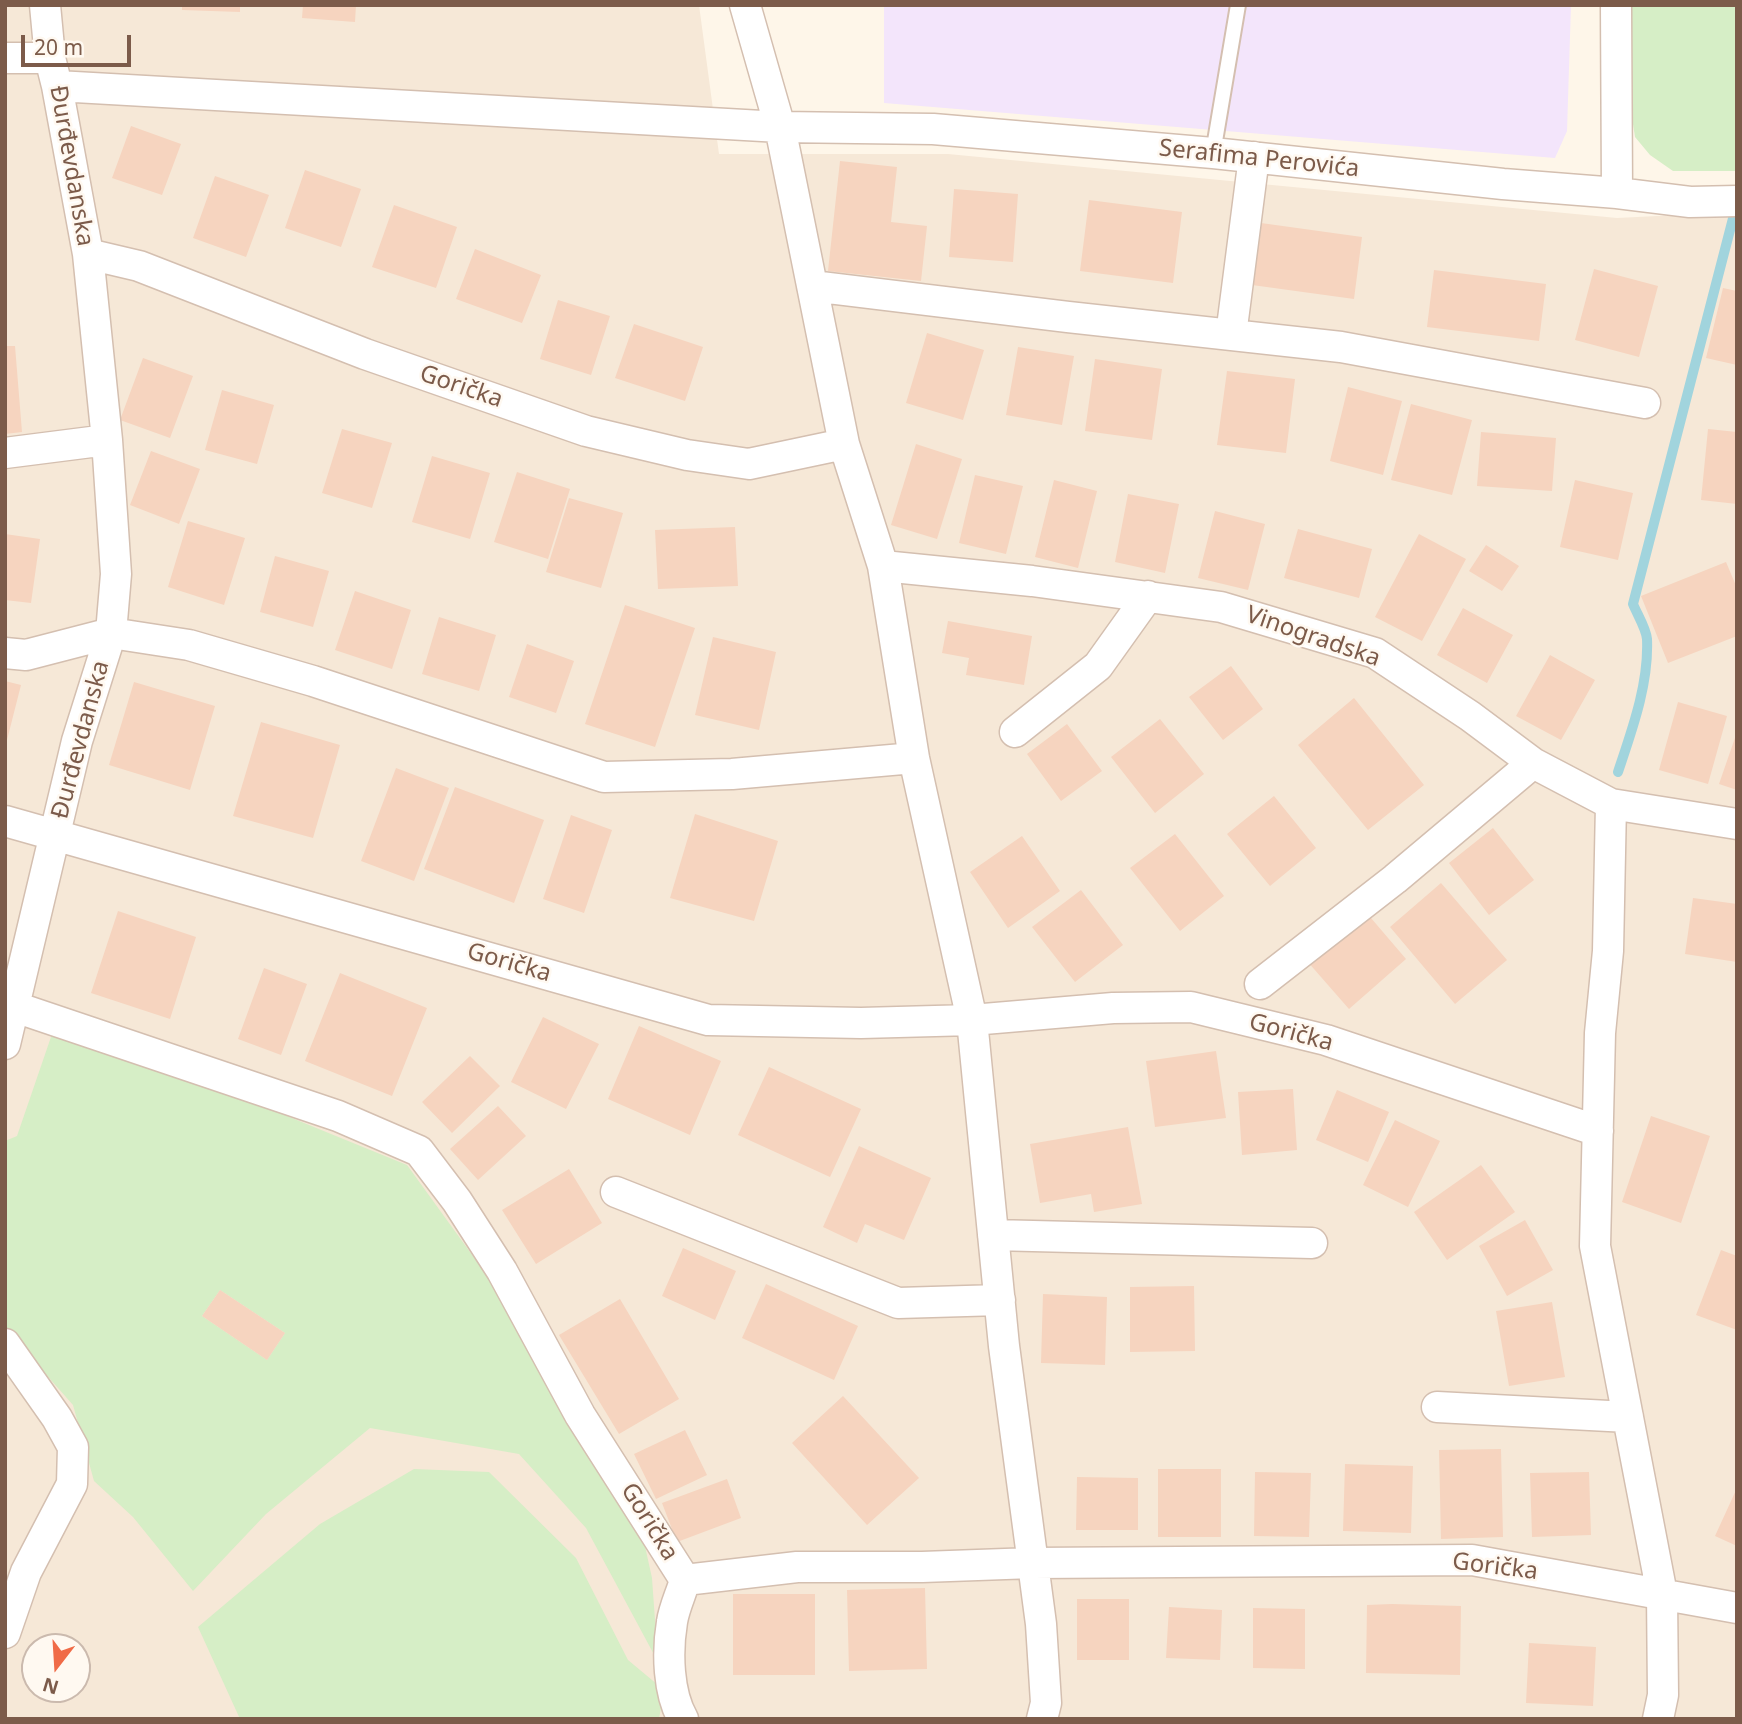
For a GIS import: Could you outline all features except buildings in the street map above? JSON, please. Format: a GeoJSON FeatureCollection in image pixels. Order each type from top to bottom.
{"type":"FeatureCollection","features":[{"type":"Feature","properties":{"kind":"street","name":"Đurđevdanska"},"geometry":{"type":"LineString","coordinates":[[6,1039],[77,741],[111,633],[116,573],[107,440],[88,254],[54,72],[45,5]]}},
{"type":"Feature","properties":{"kind":"street"},"geometry":{"type":"LineString","coordinates":[[745,5],[780,127],[844,444],[883,566],[914,758],[972,1020],[1000,1300],[1041,1624],[1046,1703],[1042,1719]]}},
{"type":"Feature","properties":{"kind":"street"},"geometry":{"type":"LineString","coordinates":[[1616,5],[1617,193]]}},
{"type":"Feature","properties":{"kind":"street","name":"Đurđevdanska"},"geometry":{"type":"LineString","coordinates":[[5,58],[54,72]]}},
{"type":"Feature","properties":{"kind":"street"},"geometry":{"type":"LineString","coordinates":[[54,72],[780,127]]}},
{"type":"Feature","properties":{"kind":"street","name":"Serafima Perovića"},"geometry":{"type":"LineString","coordinates":[[780,127],[933,129],[1213,153],[1690,202],[1729,201]]}},
{"type":"Feature","properties":{"kind":"street"},"geometry":{"type":"LineString","coordinates":[[1231,335],[1254,158]]}},
{"type":"Feature","properties":{"kind":"street","name":"Gorička"},"geometry":{"type":"LineString","coordinates":[[88,254],[139,266],[365,354],[586,431],[687,455],[749,464],[844,444]]}},
{"type":"Feature","properties":{"kind":"street"},"geometry":{"type":"LineString","coordinates":[[812,286],[1342,347],[1645,403]]}},
{"type":"Feature","properties":{"kind":"street"},"geometry":{"type":"LineString","coordinates":[[5,453],[107,440]]}},
{"type":"Feature","properties":{"kind":"street","name":"Vinogradska"},"geometry":{"type":"LineString","coordinates":[[883,566],[1032,581],[1221,607],[1375,653],[1471,716],[1533,763],[1611,804],[1737,824]]}},
{"type":"Feature","properties":{"kind":"street"},"geometry":{"type":"LineString","coordinates":[[1015,732],[1098,667],[1148,596]]}},
{"type":"Feature","properties":{"kind":"street"},"geometry":{"type":"LineString","coordinates":[[5,653],[26,655],[111,633],[189,645],[313,681],[604,776],[732,774],[914,758]]}},
{"type":"Feature","properties":{"kind":"street"},"geometry":{"type":"LineString","coordinates":[[1260,984],[1395,878],[1533,763]]}},
{"type":"Feature","properties":{"kind":"street"},"geometry":{"type":"LineString","coordinates":[[1611,804],[1608,951],[1600,1033],[1595,1246],[1662,1594],[1663,1695],[1658,1719]]}},
{"type":"Feature","properties":{"kind":"street","name":"Gorička"},"geometry":{"type":"LineString","coordinates":[[5,821],[708,1020],[861,1023],[972,1020],[1113,1007],[1191,1007],[1326,1041],[1598,1131]]}},
{"type":"Feature","properties":{"kind":"street","name":"Gorička"},"geometry":{"type":"LineString","coordinates":[[15,1007],[338,1116],[419,1151],[457,1201],[502,1271],[580,1415],[685,1580]]}},
{"type":"Feature","properties":{"kind":"street"},"geometry":{"type":"LineString","coordinates":[[616,1192],[898,1303],[1000,1300]]}},
{"type":"Feature","properties":{"kind":"street"},"geometry":{"type":"LineString","coordinates":[[993,1235],[1312,1243]]}},
{"type":"Feature","properties":{"kind":"street"},"geometry":{"type":"LineString","coordinates":[[5,1344],[57,1418],[73,1447],[72,1484],[26,1573],[5,1633]]}},
{"type":"Feature","properties":{"kind":"street"},"geometry":{"type":"LineString","coordinates":[[1437,1407],[1628,1417]]}},
{"type":"Feature","properties":{"kind":"street","name":"Gorička"},"geometry":{"type":"LineString","coordinates":[[685,1580],[797,1567],[1472,1560],[1737,1608]]}},
{"type":"Feature","properties":{"kind":"street","name":"Gorička"},"geometry":{"type":"LineString","coordinates":[[683,1719],[677,1709],[669,1662],[672,1621],[685,1580]]}},
{"type":"Feature","properties":{"kind":"lane"},"geometry":{"type":"LineString","coordinates":[[1213,153],[1238,5]]}},
{"type":"Feature","properties":{"kind":"shaded area"},"geometry":{"type":"Polygon","coordinates":[[[5,5],[699,5],[719,154],[948,154],[1617,218],[1737,212],[1737,1719],[5,1719],[5,5]]]}},
{"type":"Feature","properties":{"kind":"shaded area"},"geometry":{"type":"Polygon","coordinates":[[[884,5],[1571,5],[1567,131],[1555,158],[884,103],[884,5]]]}},
{"type":"Feature","properties":{"kind":"green space"},"geometry":{"type":"Polygon","coordinates":[[[1629,5],[1737,5],[1737,171],[1673,171],[1650,155],[1635,137],[1630,105],[1629,5]]]}},
{"type":"Feature","properties":{"kind":"green space"},"geometry":{"type":"Polygon","coordinates":[[[52,1034],[260,1105],[407,1165],[512,1310],[641,1528],[652,1578],[658,1662],[586,1528],[519,1454],[370,1428],[266,1514],[193,1591],[133,1517],[94,1481],[73,1405],[5,1328],[5,1141],[17,1136],[52,1034]],[[220,1290],[202,1316],[267,1360],[285,1333],[220,1290]]]}},
{"type":"Feature","properties":{"kind":"green space"},"geometry":{"type":"Polygon","coordinates":[[[414,1469],[489,1472],[576,1558],[628,1660],[664,1690],[659,1719],[240,1719],[198,1627],[320,1524],[414,1469]]]}},
{"type":"Feature","properties":{"kind":"waterway"},"geometry":{"type":"LineString","coordinates":[[1618,772],[1638,707],[1647,656],[1646,635],[1633,604],[1737,203]]}}]}
